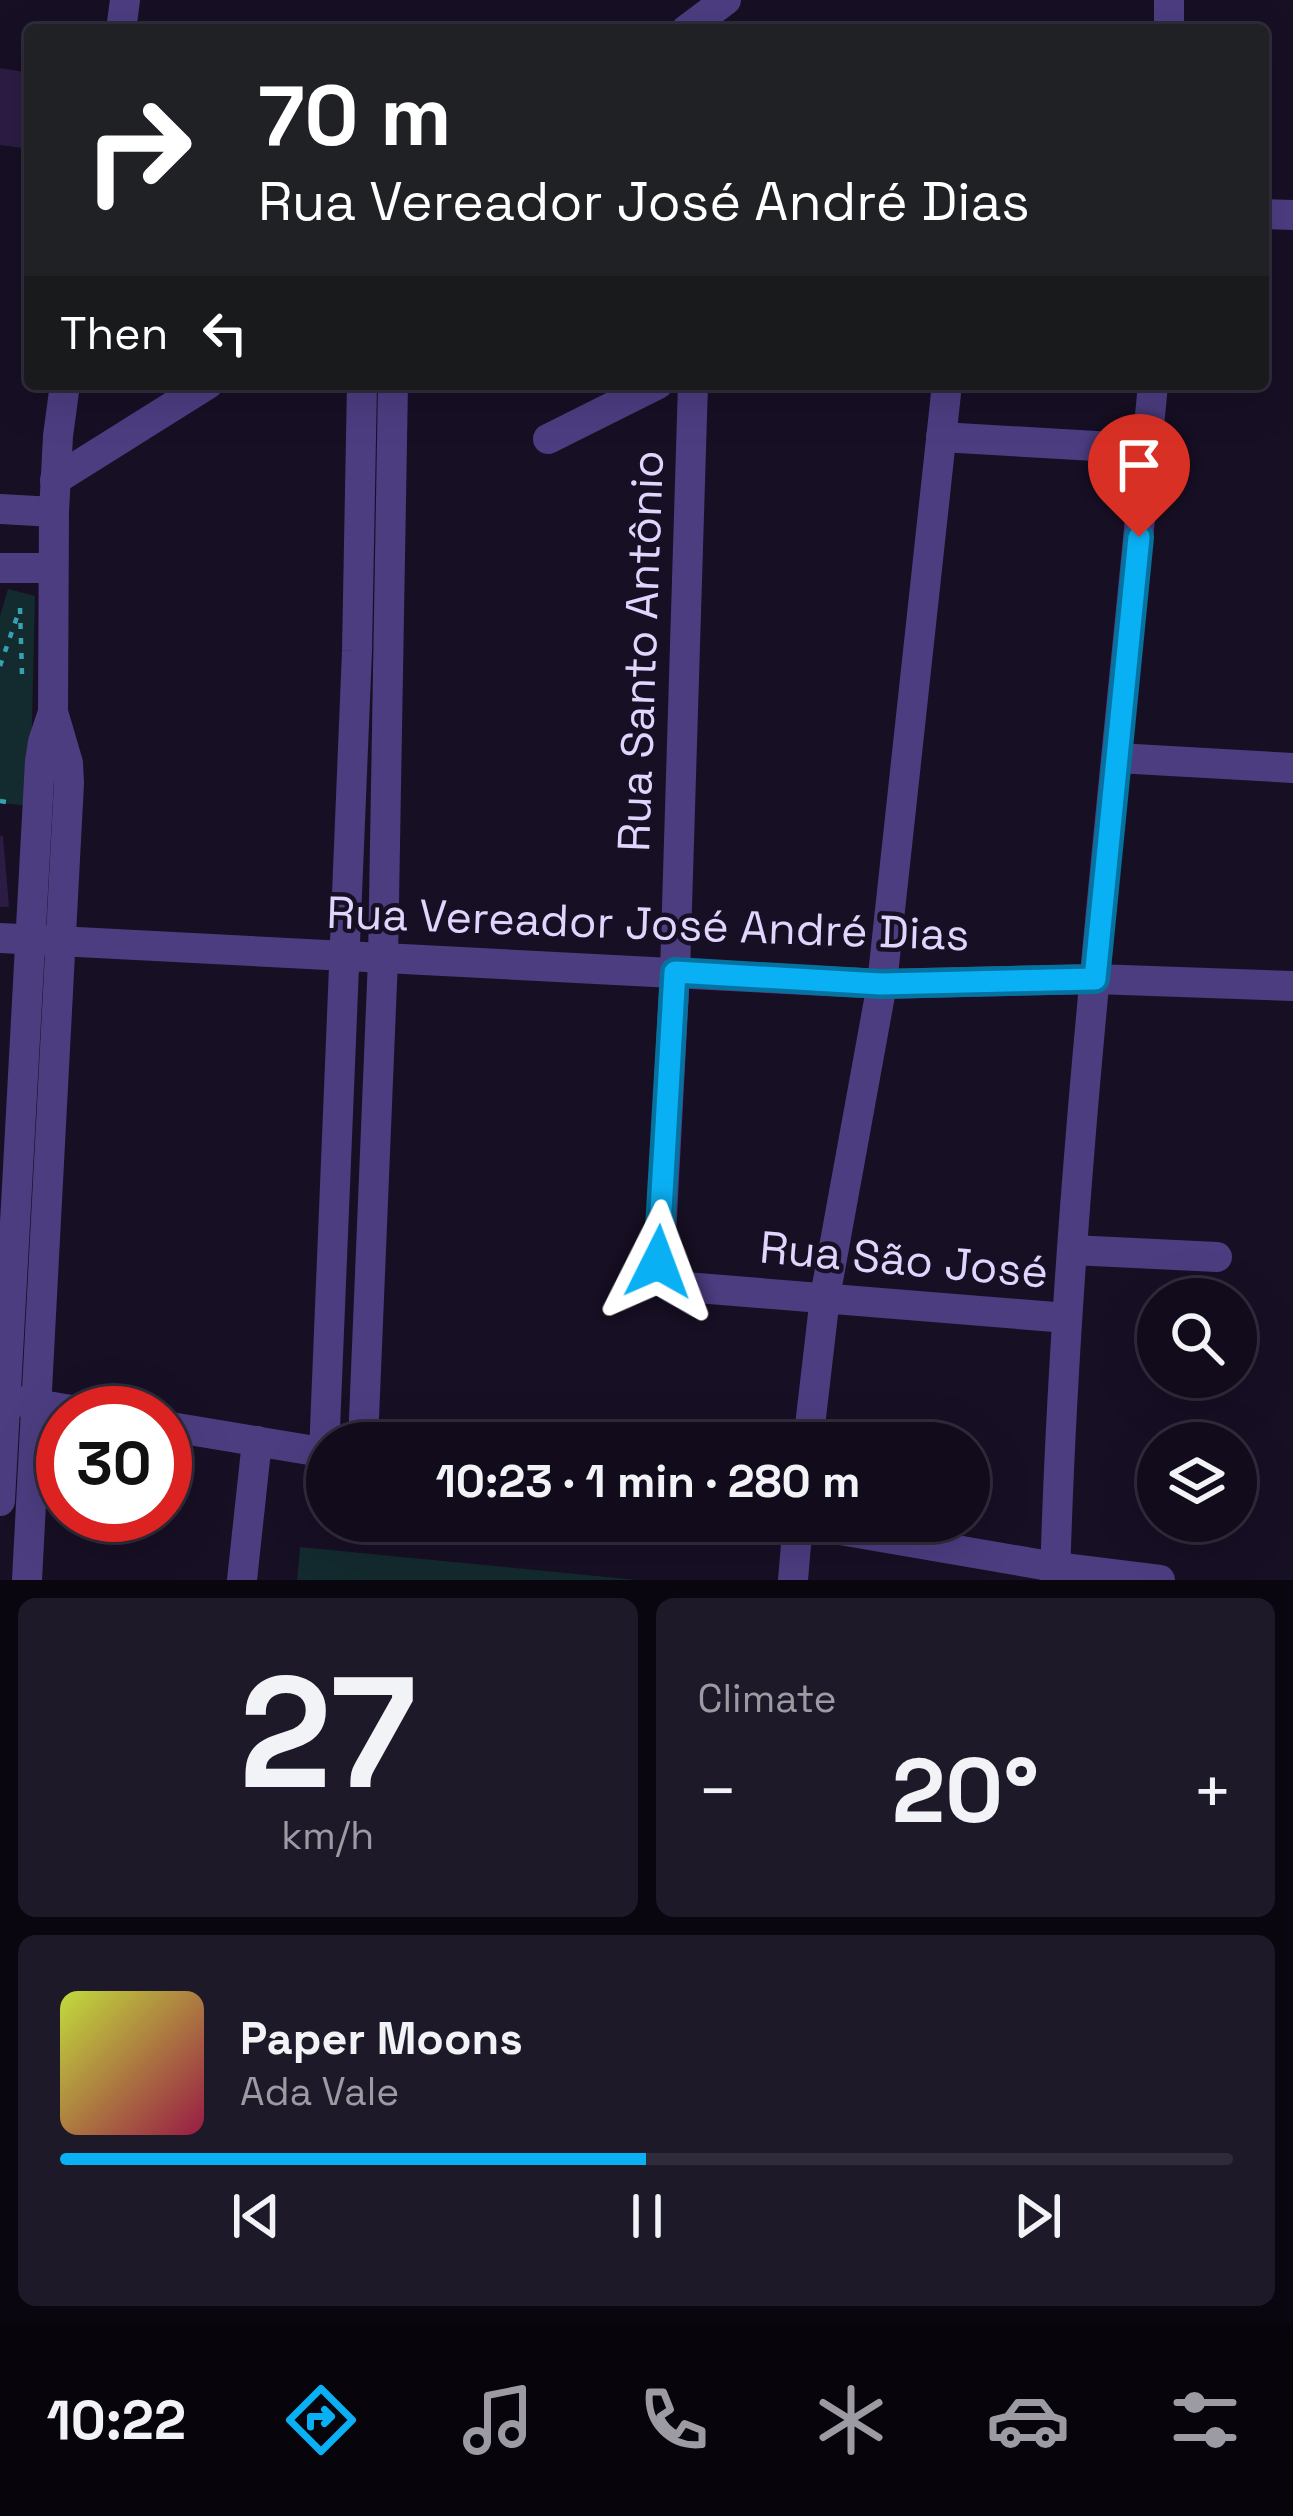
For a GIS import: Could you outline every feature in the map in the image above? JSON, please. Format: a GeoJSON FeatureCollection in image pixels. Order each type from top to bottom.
{"type":"FeatureCollection","features":[{"type":"Feature","properties":{"kind":"street"},"geometry":{"type":"LineString","coordinates":[[694,24],[726,0]]}},
{"type":"Feature","properties":{"kind":"street"},"geometry":{"type":"LineString","coordinates":[[0,1501],[14,1401],[30,940],[40,761],[53,712],[52,568],[64,390]]}},
{"type":"Feature","properties":{"kind":"street"},"geometry":{"type":"LineString","coordinates":[[56,480],[198,390]]}},
{"type":"Feature","properties":{"kind":"street"},"geometry":{"type":"LineString","coordinates":[[327,1422],[362,390]]}},
{"type":"Feature","properties":{"kind":"street"},"geometry":{"type":"LineString","coordinates":[[364,1422],[383,959],[393,390]]}},
{"type":"Feature","properties":{"kind":"street"},"geometry":{"type":"LineString","coordinates":[[548,439],[646,390]]}},
{"type":"Feature","properties":{"kind":"street","name":"Rua Santo Antônio"},"geometry":{"type":"LineString","coordinates":[[663,1280],[658,1262],[675,972],[693,390]]}},
{"type":"Feature","properties":{"kind":"street"},"geometry":{"type":"LineString","coordinates":[[810,1422],[825,1297],[881,984],[946,390]]}},
{"type":"Feature","properties":{"kind":"street"},"geometry":{"type":"LineString","coordinates":[[1055,1574],[1072,1250],[1153,390]]}},
{"type":"Feature","properties":{"kind":"street"},"geometry":{"type":"LineString","coordinates":[[941,437],[1147,449]]}},
{"type":"Feature","properties":{"kind":"street"},"geometry":{"type":"LineString","coordinates":[[0,509],[54,512]]}},
{"type":"Feature","properties":{"kind":"street"},"geometry":{"type":"LineString","coordinates":[[0,568],[52,568]]}},
{"type":"Feature","properties":{"kind":"street"},"geometry":{"type":"LineString","coordinates":[[356,650],[388,653]]}},
{"type":"Feature","properties":{"kind":"street"},"geometry":{"type":"LineString","coordinates":[[1117,758],[1293,768]]}},
{"type":"Feature","properties":{"kind":"street","name":"Rua Vereador José André Dias"},"geometry":{"type":"LineString","coordinates":[[30,940],[881,984],[1095,979],[1293,986]]}},
{"type":"Feature","properties":{"kind":"street"},"geometry":{"type":"LineString","coordinates":[[1072,1250],[1217,1257]]}},
{"type":"Feature","properties":{"kind":"street","name":"Rua São José"},"geometry":{"type":"LineString","coordinates":[[663,1280],[673,1286],[1067,1318]]}},
{"type":"Feature","properties":{"kind":"street"},"geometry":{"type":"LineString","coordinates":[[14,1401],[27,1580]]}},
{"type":"Feature","properties":{"kind":"street"},"geometry":{"type":"LineString","coordinates":[[192,1430],[306,1450]]}},
{"type":"Feature","properties":{"kind":"street"},"geometry":{"type":"LineString","coordinates":[[242,1580],[257,1441]]}},
{"type":"Feature","properties":{"kind":"street"},"geometry":{"type":"LineString","coordinates":[[793,1580],[796,1542]]}},
{"type":"Feature","properties":{"kind":"street"},"geometry":{"type":"LineString","coordinates":[[872,1542],[957,1565],[1160,1580]]}},
{"type":"Feature","properties":{"kind":"path"},"geometry":{"type":"LineString","coordinates":[[0,667],[20,608]]}},
{"type":"Feature","properties":{"kind":"green space"},"geometry":{"type":"Polygon","coordinates":[[[8,589],[35,596],[30,806],[0,803],[0,616],[8,589]]]}},
{"type":"Feature","properties":{"kind":"green space"},"geometry":{"type":"Polygon","coordinates":[[[300,1547],[637,1580],[297,1580],[300,1547]]]}},
{"type":"Feature","properties":{"kind":"building"},"geometry":{"type":"Polygon","coordinates":[[[0,68],[24,72],[24,148],[0,145],[0,68]]]}},
{"type":"Feature","properties":{"kind":"building"},"geometry":{"type":"Polygon","coordinates":[[[3,836],[9,907],[0,907],[3,836]]]}},
{"type":"Feature","properties":{"kind":"route"},"geometry":{"type":"LineString","coordinates":[[658,1262],[675,972],[881,984],[1095,979],[1139,537]]}}]}
